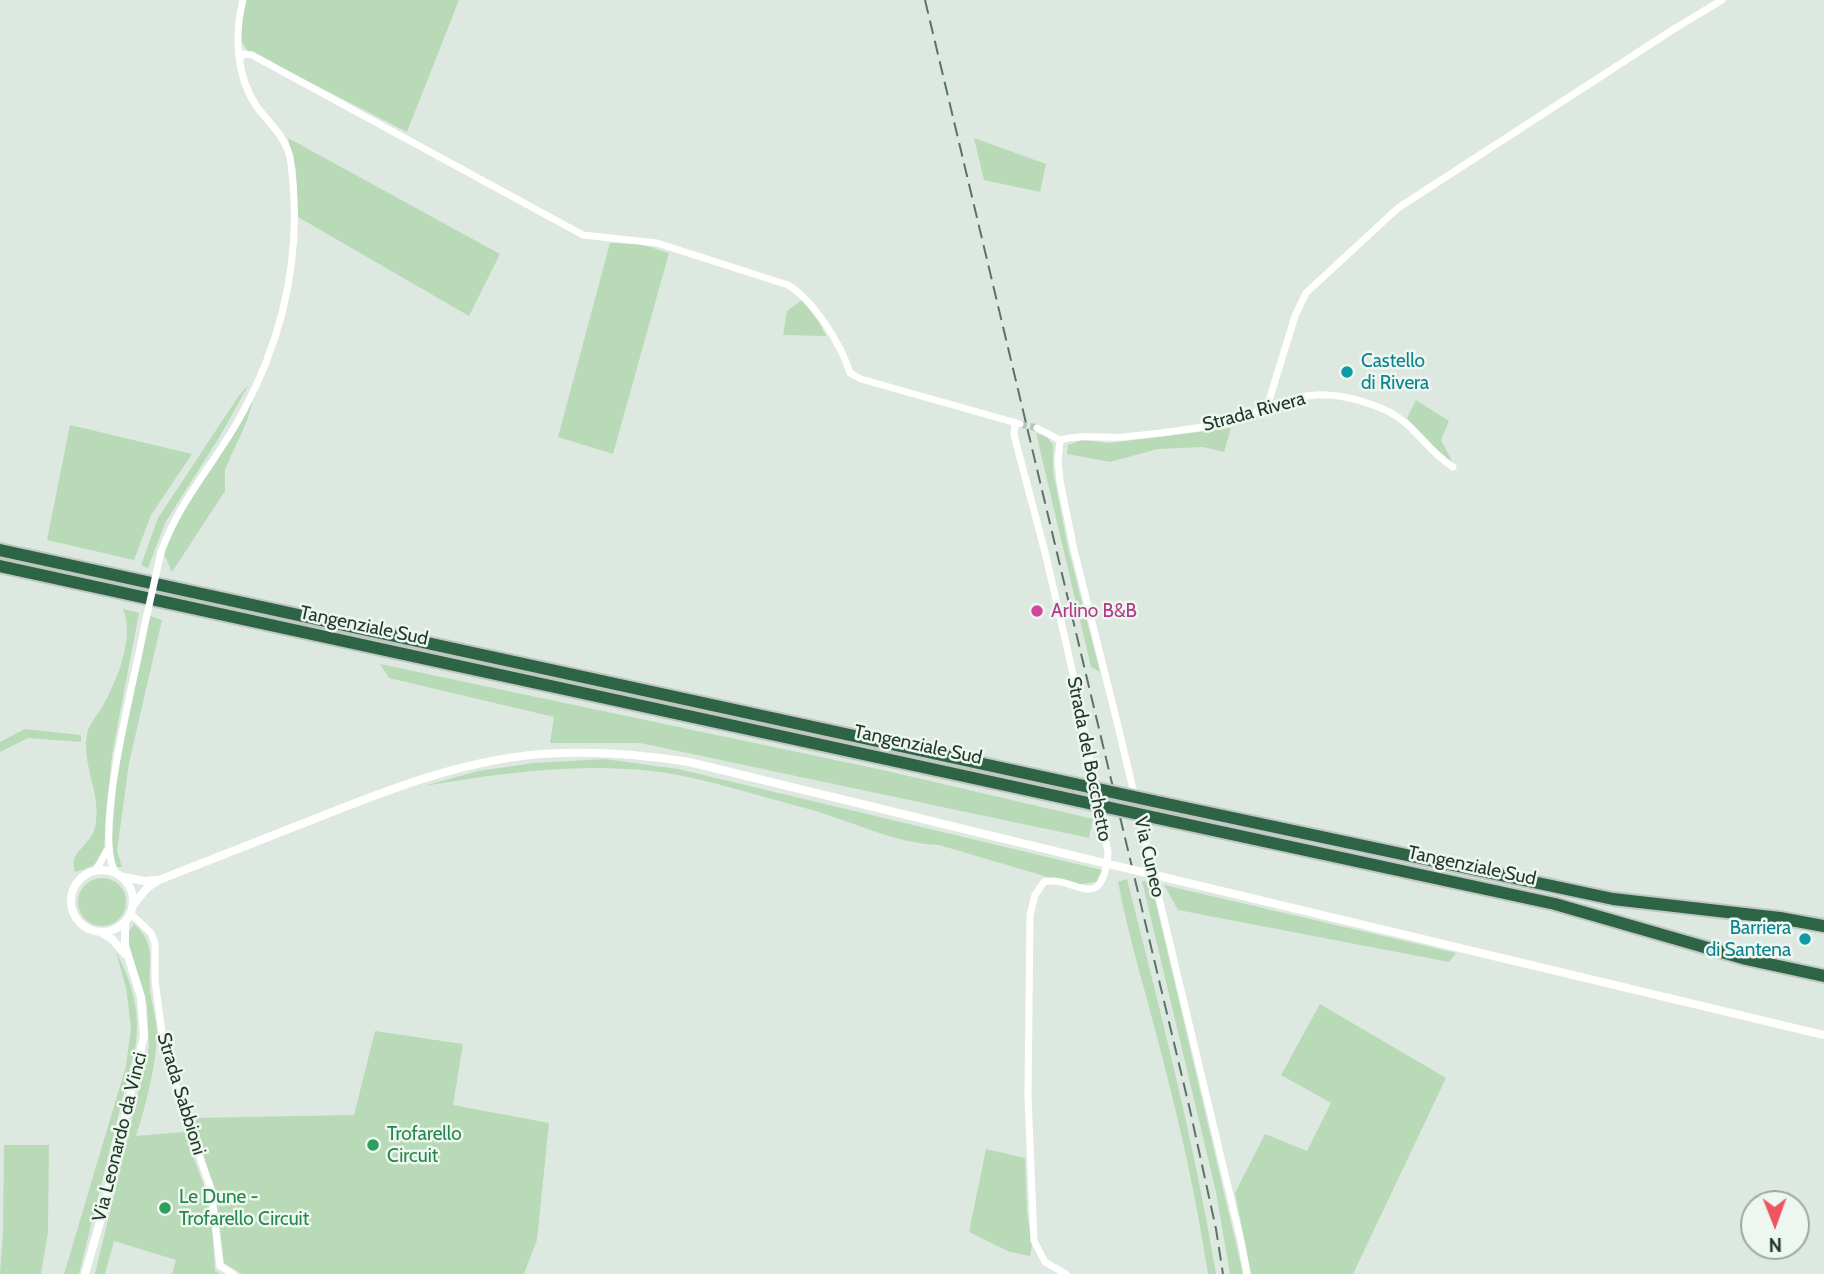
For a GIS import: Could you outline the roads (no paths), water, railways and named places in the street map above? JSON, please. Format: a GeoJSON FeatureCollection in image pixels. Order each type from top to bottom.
{"type":"FeatureCollection","features":[{"type":"Feature","properties":{"kind":"highway","name":"Tangenziale Sud"},"geometry":{"type":"LineString","coordinates":[[0,550],[1613,899],[1780,918],[1824,926]]}},
{"type":"Feature","properties":{"kind":"highway","name":"Tangenziale Sud"},"geometry":{"type":"LineString","coordinates":[[0,566],[1555,904],[1746,959],[1824,976]]}},
{"type":"Feature","properties":{"kind":"street"},"geometry":{"type":"LineString","coordinates":[[134,904],[133,894],[111,864],[108,848],[117,760],[160,552],[171,524],[185,500],[244,410],[277,335],[290,281],[294,234],[290,157],[280,134],[247,90],[237,30],[243,0]]}},
{"type":"Feature","properties":{"kind":"street"},"geometry":{"type":"LineString","coordinates":[[1267,407],[1295,316],[1306,293],[1398,208],[1722,0]]}},
{"type":"Feature","properties":{"kind":"street","name":"Strada del Bocchetto"},"geometry":{"type":"LineString","coordinates":[[240,58],[244,54],[252,55],[583,235],[657,243],[788,285],[798,291],[824,324],[845,357],[850,373],[861,379],[1018,423],[1014,435],[1073,674],[1108,853],[1106,873],[1098,885],[1084,889],[1054,881],[1044,883],[1035,895],[1030,915],[1028,1061],[1034,1241],[1045,1262],[1066,1274]]}},
{"type":"Feature","properties":{"kind":"street","name":"Strada Rivera"},"geometry":{"type":"LineString","coordinates":[[1060,440],[1074,436],[1125,437],[1228,423],[1254,415],[1267,407],[1300,397],[1319,395],[1373,405],[1388,411],[1407,423],[1440,459],[1452,467]]}},
{"type":"Feature","properties":{"kind":"street"},"geometry":{"type":"LineString","coordinates":[[1037,428],[1060,440]]}},
{"type":"Feature","properties":{"kind":"street","name":"Via Cuneo"},"geometry":{"type":"LineString","coordinates":[[1060,440],[1060,481],[1074,550],[1247,1274]]}},
{"type":"Feature","properties":{"kind":"street"},"geometry":{"type":"LineString","coordinates":[[108,848],[96,870],[78,881],[71,900],[75,918],[83,926],[102,933],[115,930],[125,923],[134,904],[147,888],[159,880],[390,790],[451,770],[514,757],[569,753],[630,753],[689,762],[1824,1035]]}},
{"type":"Feature","properties":{"kind":"street"},"geometry":{"type":"LineString","coordinates":[[96,870],[144,881],[159,880]]}},
{"type":"Feature","properties":{"kind":"street","name":"Strada Sabbioni"},"geometry":{"type":"LineString","coordinates":[[131,914],[150,933],[155,943],[155,980],[169,1067],[211,1189],[220,1266],[233,1274]]}},
{"type":"Feature","properties":{"kind":"street","name":"Via Leonardo da Vinci"},"geometry":{"type":"LineString","coordinates":[[85,1274],[142,1054],[142,1006],[125,946],[125,923]]}},
{"type":"Feature","properties":{"kind":"street","name":"Via Leonardo da Vinci"},"geometry":{"type":"LineString","coordinates":[[102,933],[112,939],[128,959]]}},
{"type":"Feature","properties":{"kind":"tunnel"},"geometry":{"type":"LineString","coordinates":[[1020,424],[1037,428]]}},
{"type":"Feature","properties":{"kind":"railway"},"geometry":{"type":"LineString","coordinates":[[925,0],[1190,1110],[1223,1274]]}},
{"type":"Feature","properties":{"kind":"place","name":"Castello di Rivera"},"geometry":{"type":"Point","coordinates":[1347,372]}},
{"type":"Feature","properties":{"kind":"place","name":"Arlino B&B"},"geometry":{"type":"Point","coordinates":[1037,611]}},
{"type":"Feature","properties":{"kind":"place","name":"Barriera di Santena"},"geometry":{"type":"Point","coordinates":[1805,939]}},
{"type":"Feature","properties":{"kind":"place","name":"Trofarello Circuit"},"geometry":{"type":"Point","coordinates":[373,1145]}},
{"type":"Feature","properties":{"kind":"place","name":"Le Dune - Trofarello Circuit"},"geometry":{"type":"Point","coordinates":[165,1208]}}]}
